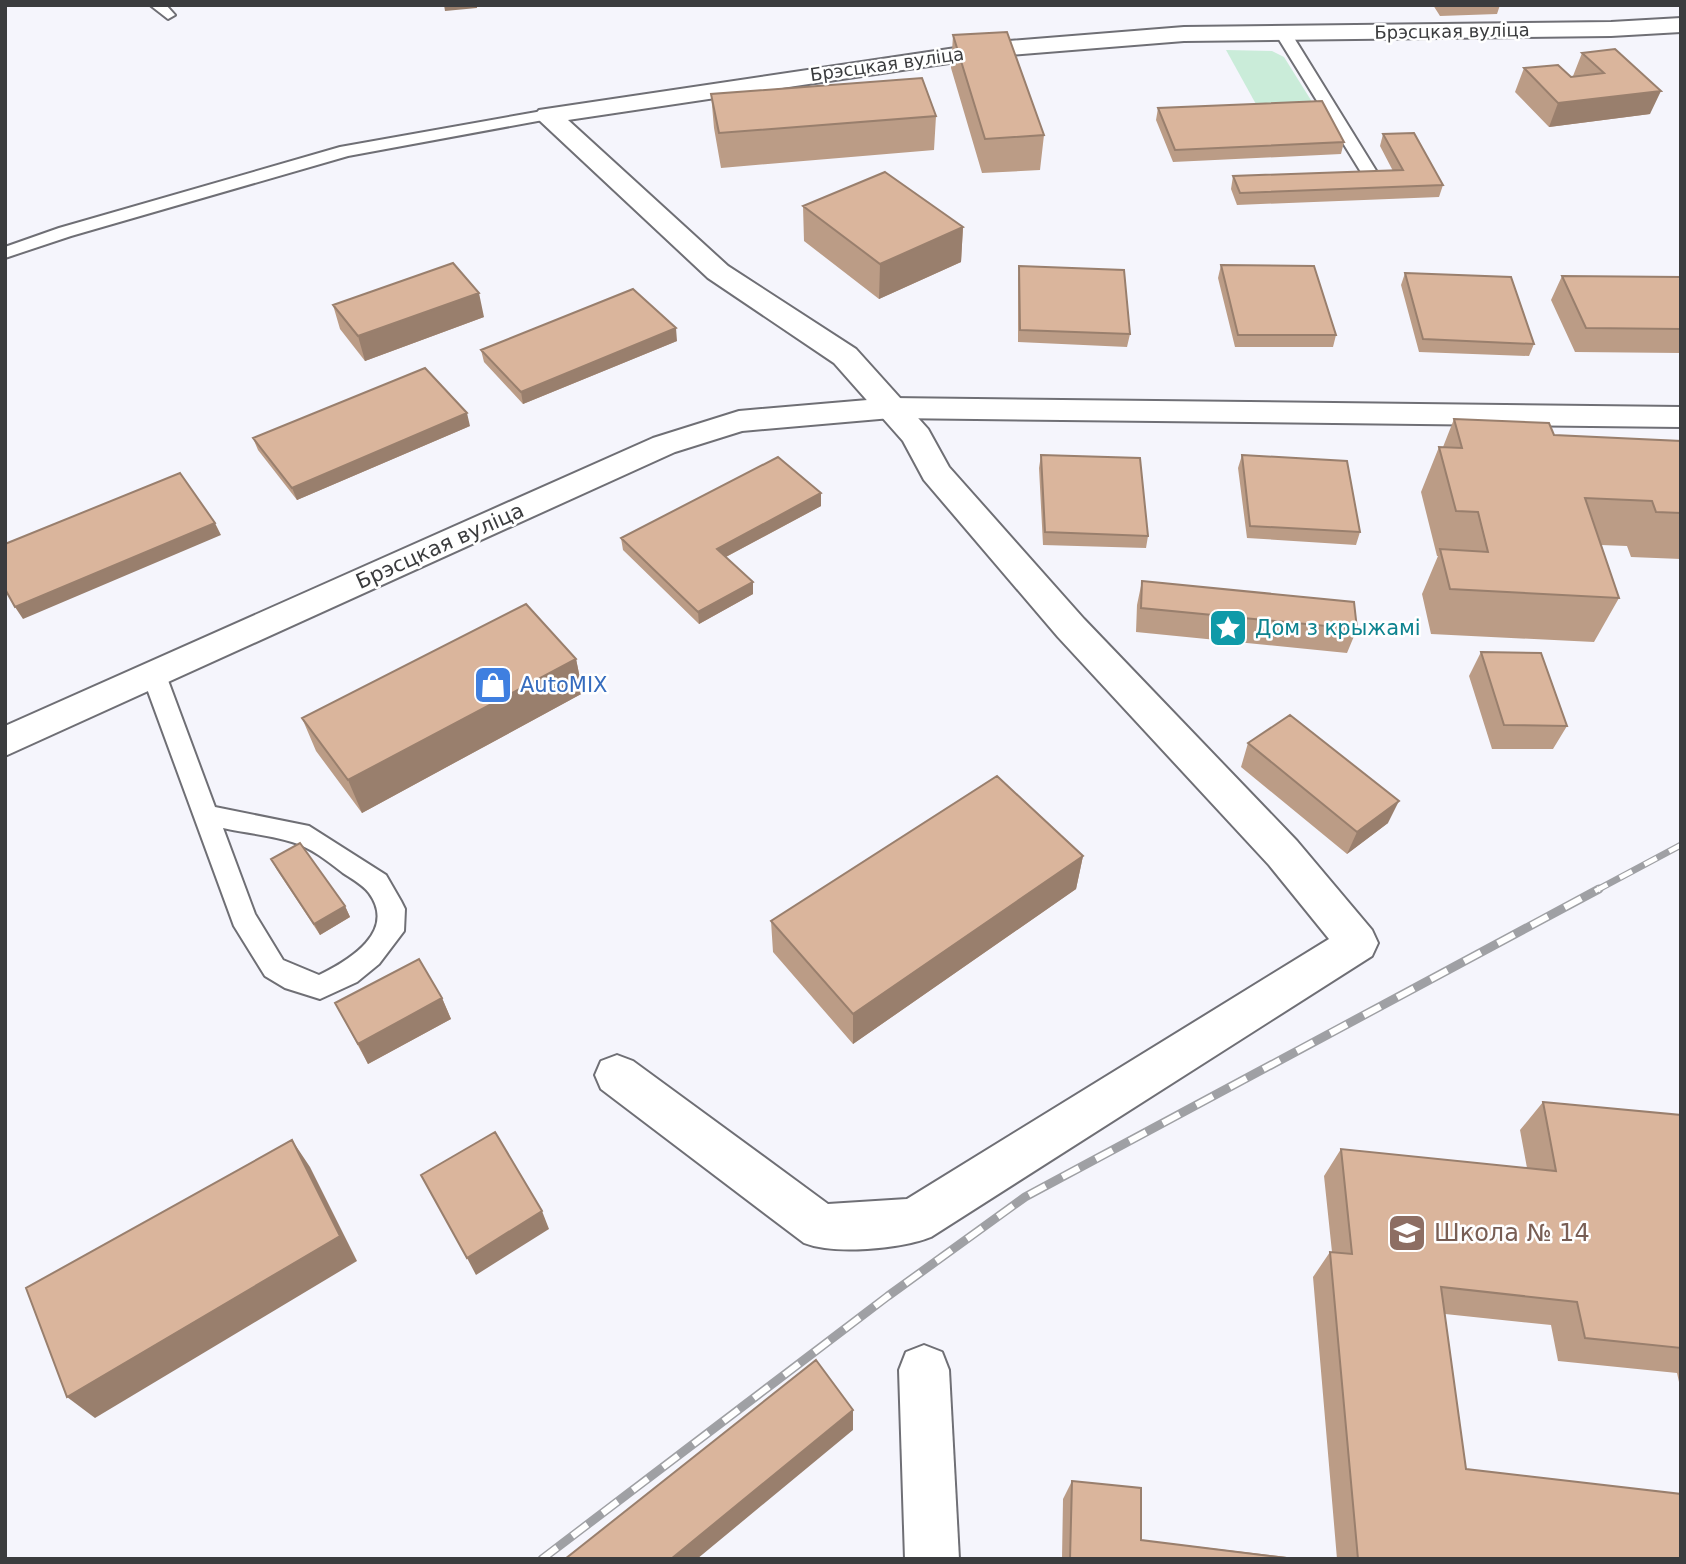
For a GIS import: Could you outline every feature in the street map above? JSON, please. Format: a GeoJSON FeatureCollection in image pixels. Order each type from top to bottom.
{"type":"FeatureCollection","features":[{"type":"Feature","properties":{"kind":"street","name":"Брэсцкая вуліца"},"geometry":{"type":"LineString","coordinates":[[548,115],[996,49],[1184,34],[1611,29],[1681,25]]}},
{"type":"Feature","properties":{"kind":"street"},"geometry":{"type":"LineString","coordinates":[[548,115],[718,272],[845,356],[917,436],[935,472],[1070,628],[1283,853],[1357,943],[914,1221],[821,1227],[617,1075]]}},
{"type":"Feature","properties":{"kind":"street","name":"Брэсцкая вуліца"},"geometry":{"type":"LineString","coordinates":[[5,742],[664,445],[739,421],[891,408],[1681,417]]}},
{"type":"Feature","properties":{"kind":"street"},"geometry":{"type":"LineString","coordinates":[[924,1370],[932,1559]]}},
{"type":"Feature","properties":{"kind":"lane"},"geometry":{"type":"LineString","coordinates":[[1283,33],[1372,177]]}},
{"type":"Feature","properties":{"kind":"lane"},"geometry":{"type":"LineString","coordinates":[[5,253],[78,228],[346,151],[548,115]]}},
{"type":"Feature","properties":{"kind":"lane"},"geometry":{"type":"LineString","coordinates":[[154,675],[243,919],[274,968],[295,981],[320,987],[347,974],[370,956],[391,931],[392,909],[377,884],[341,858],[300,833],[206,815]]}},
{"type":"Feature","properties":{"kind":"green space"},"geometry":{"type":"Polygon","coordinates":[[[1226,50],[1272,51],[1284,57],[1319,113],[1262,115],[1226,50]]]}},
{"type":"Feature","properties":{"kind":"building"},"geometry":{"type":"Polygon","coordinates":[[[1007,32],[1044,135],[985,139],[953,35],[1007,32]]]}},
{"type":"Feature","properties":{"kind":"building"},"geometry":{"type":"Polygon","coordinates":[[[1615,49],[1661,91],[1558,103],[1524,68],[1558,65],[1571,77],[1604,73],[1582,53],[1615,49]]]}},
{"type":"Feature","properties":{"kind":"building"},"geometry":{"type":"Polygon","coordinates":[[[922,78],[936,116],[719,133],[711,94],[922,78]]]}},
{"type":"Feature","properties":{"kind":"building"},"geometry":{"type":"Polygon","coordinates":[[[1322,101],[1344,142],[1175,150],[1158,108],[1322,101]]]}},
{"type":"Feature","properties":{"kind":"building"},"geometry":{"type":"Polygon","coordinates":[[[1414,133],[1443,185],[1240,193],[1233,176],[1403,170],[1383,134],[1414,133]]]}},
{"type":"Feature","properties":{"kind":"building"},"geometry":{"type":"Polygon","coordinates":[[[885,172],[963,227],[880,264],[803,206],[885,172]]]}},
{"type":"Feature","properties":{"kind":"building"},"geometry":{"type":"Polygon","coordinates":[[[453,263],[479,293],[358,336],[333,305],[453,263]]]}},
{"type":"Feature","properties":{"kind":"building"},"geometry":{"type":"Polygon","coordinates":[[[1221,265],[1314,266],[1336,335],[1238,335],[1221,265]]]}},
{"type":"Feature","properties":{"kind":"building"},"geometry":{"type":"Polygon","coordinates":[[[1019,266],[1124,270],[1130,334],[1020,330],[1019,266]]]}},
{"type":"Feature","properties":{"kind":"building"},"geometry":{"type":"Polygon","coordinates":[[[1405,273],[1511,277],[1534,344],[1423,339],[1405,273]]]}},
{"type":"Feature","properties":{"kind":"building"},"geometry":{"type":"Polygon","coordinates":[[[1562,276],[1681,277],[1681,329],[1586,328],[1562,276]]]}},
{"type":"Feature","properties":{"kind":"building"},"geometry":{"type":"Polygon","coordinates":[[[633,289],[676,328],[521,392],[481,350],[633,289]]]}},
{"type":"Feature","properties":{"kind":"building"},"geometry":{"type":"Polygon","coordinates":[[[425,368],[467,413],[292,488],[253,438],[425,368]]]}},
{"type":"Feature","properties":{"kind":"building"},"geometry":{"type":"Polygon","coordinates":[[[1454,419],[1549,423],[1554,435],[1681,441],[1681,513],[1656,512],[1652,501],[1585,498],[1619,598],[1450,589],[1440,549],[1488,552],[1478,512],[1456,511],[1439,447],[1462,448],[1454,419]]]}},
{"type":"Feature","properties":{"kind":"building"},"geometry":{"type":"Polygon","coordinates":[[[1041,455],[1140,458],[1148,536],[1045,532],[1041,455]]]}},
{"type":"Feature","properties":{"kind":"building"},"geometry":{"type":"Polygon","coordinates":[[[1242,455],[1347,461],[1360,532],[1250,526],[1242,455]]]}},
{"type":"Feature","properties":{"kind":"building"},"geometry":{"type":"Polygon","coordinates":[[[778,457],[821,493],[717,549],[753,582],[698,612],[621,538],[778,457]]]}},
{"type":"Feature","properties":{"kind":"building"},"geometry":{"type":"Polygon","coordinates":[[[180,473],[215,523],[15,607],[5,589],[5,544],[180,473]]]}},
{"type":"Feature","properties":{"kind":"building"},"geometry":{"type":"Polygon","coordinates":[[[1142,581],[1354,602],[1357,629],[1141,608],[1142,581]]]}},
{"type":"Feature","properties":{"kind":"building"},"geometry":{"type":"Polygon","coordinates":[[[526,604],[576,659],[348,780],[302,718],[526,604]]]}},
{"type":"Feature","properties":{"kind":"building"},"geometry":{"type":"Polygon","coordinates":[[[1481,652],[1541,653],[1567,726],[1504,725],[1481,652]]]}},
{"type":"Feature","properties":{"kind":"building"},"geometry":{"type":"Polygon","coordinates":[[[1290,715],[1399,801],[1357,832],[1248,743],[1290,715]]]}},
{"type":"Feature","properties":{"kind":"building"},"geometry":{"type":"Polygon","coordinates":[[[997,776],[1083,856],[853,1014],[771,921],[997,776]]]}},
{"type":"Feature","properties":{"kind":"building"},"geometry":{"type":"Polygon","coordinates":[[[300,843],[345,906],[314,924],[271,859],[300,843]]]}},
{"type":"Feature","properties":{"kind":"building"},"geometry":{"type":"Polygon","coordinates":[[[419,959],[442,998],[358,1044],[335,1003],[419,959]]]}},
{"type":"Feature","properties":{"kind":"building"},"geometry":{"type":"Polygon","coordinates":[[[1543,1102],[1681,1115],[1681,1348],[1585,1338],[1577,1302],[1441,1287],[1466,1469],[1681,1494],[1681,1559],[1358,1559],[1330,1252],[1352,1254],[1341,1149],[1556,1171],[1543,1102]]]}},
{"type":"Feature","properties":{"kind":"building"},"geometry":{"type":"Polygon","coordinates":[[[495,1132],[542,1211],[467,1258],[421,1175],[495,1132]]]}},
{"type":"Feature","properties":{"kind":"building"},"geometry":{"type":"Polygon","coordinates":[[[292,1140],[340,1236],[67,1397],[26,1288],[292,1140]]]}},
{"type":"Feature","properties":{"kind":"building"},"geometry":{"type":"Polygon","coordinates":[[[816,1360],[853,1410],[671,1559],[565,1559],[816,1360]]]}},
{"type":"Feature","properties":{"kind":"building"},"geometry":{"type":"Polygon","coordinates":[[[1072,1481],[1141,1488],[1141,1540],[1295,1559],[1070,1559],[1072,1481]]]}},
{"type":"Feature","properties":{"kind":"railway"},"geometry":{"type":"LineString","coordinates":[[1595,891],[1681,845]]}},
{"type":"Feature","properties":{"kind":"railway"},"geometry":{"type":"LineString","coordinates":[[542,1559],[888,1296],[1025,1197],[1599,889]]}},
{"type":"Feature","properties":{"kind":"place","name":"Дом з крыжамі"},"geometry":{"type":"Point","coordinates":[1228,628]}},
{"type":"Feature","properties":{"kind":"place","name":"AutoMIX"},"geometry":{"type":"Point","coordinates":[493,685]}},
{"type":"Feature","properties":{"kind":"place","name":"Школа № 14"},"geometry":{"type":"Point","coordinates":[1407,1233]}}]}
